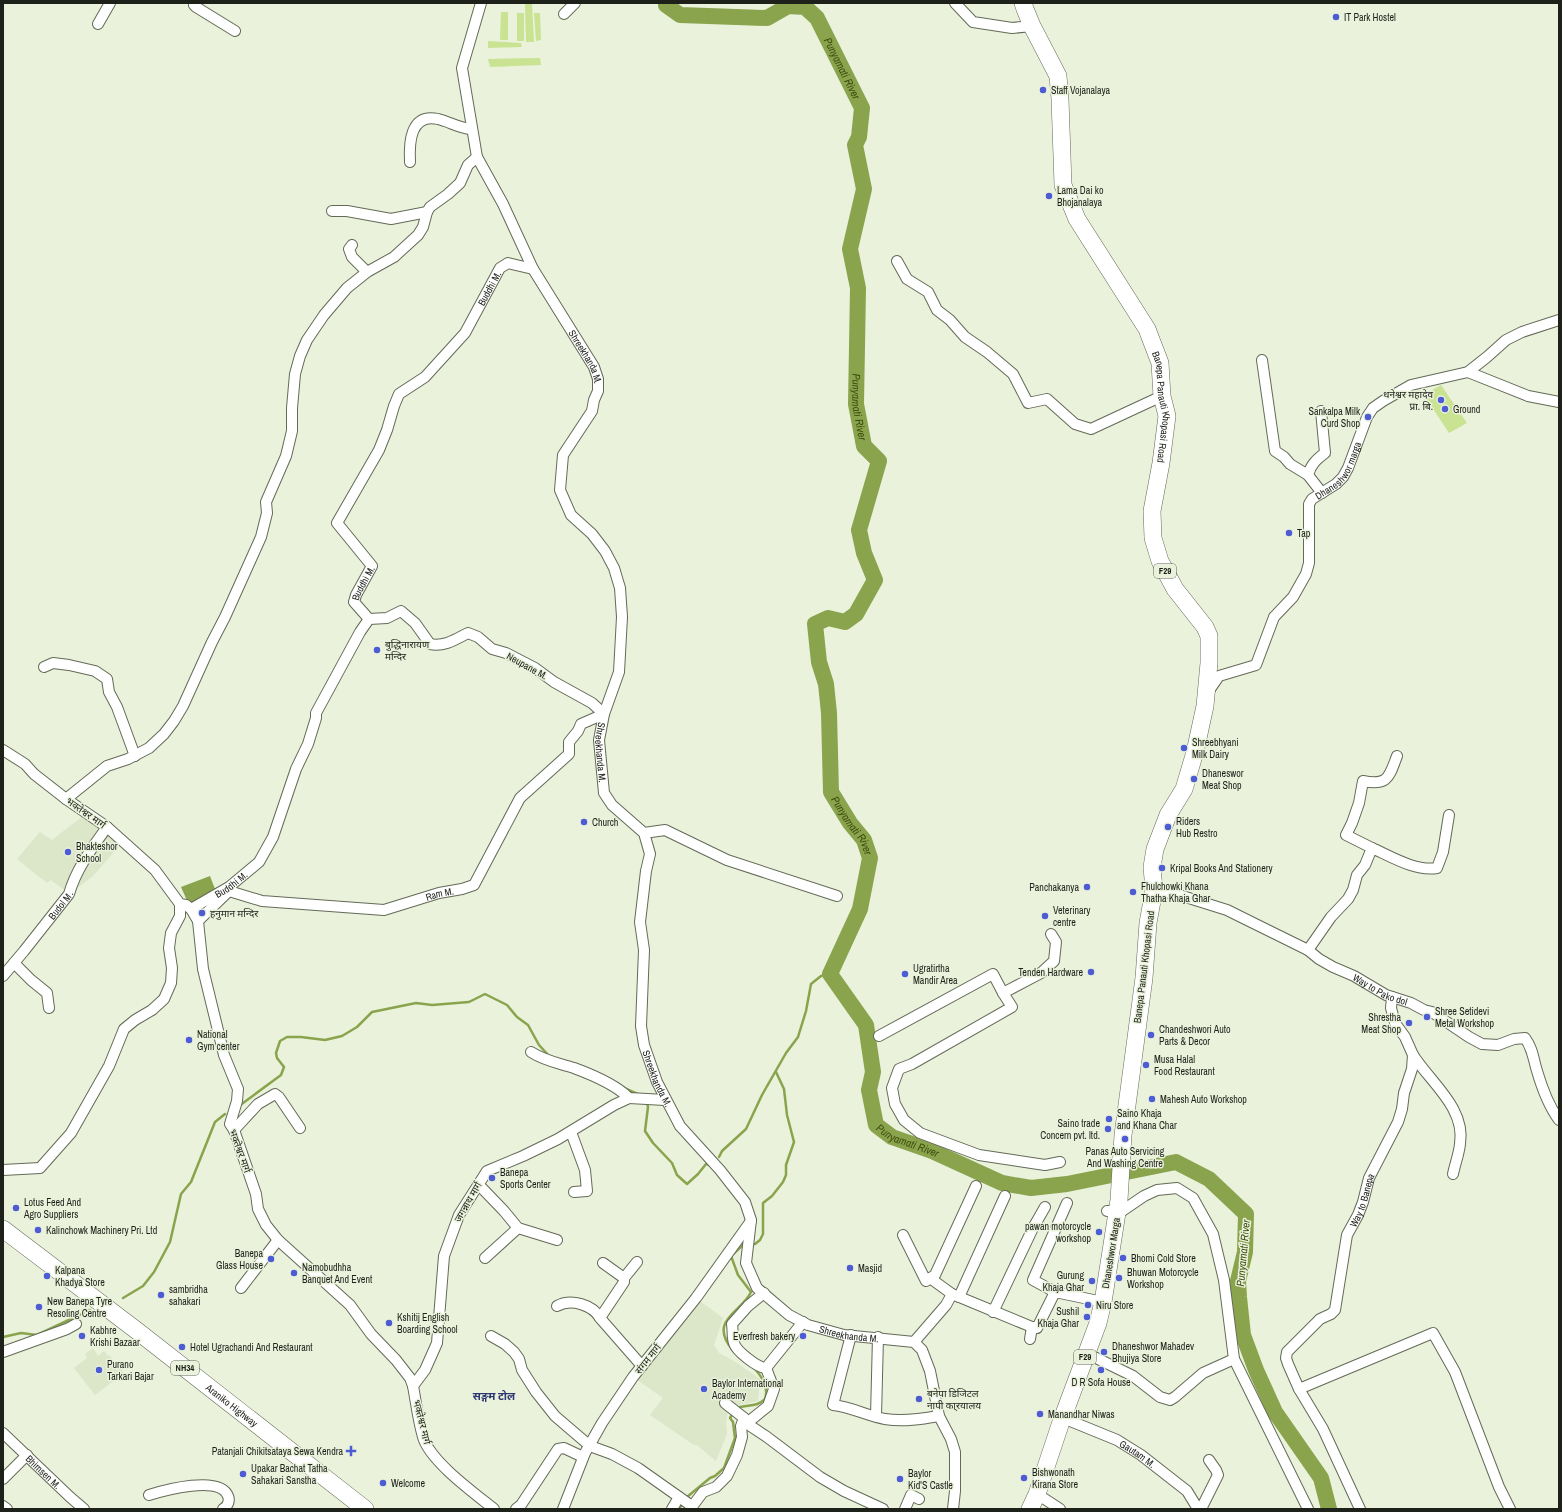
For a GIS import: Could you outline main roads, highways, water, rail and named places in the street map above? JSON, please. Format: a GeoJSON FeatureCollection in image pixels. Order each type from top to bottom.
{"type":"FeatureCollection","features":[{"type":"Feature","properties":{"kind":"main road","name":"Banepa Panauti Khopasi Road"},"geometry":{"type":"LineString","coordinates":[[1024,3],[1032,26],[1058,76],[1063,185],[1077,219],[1147,329],[1160,363],[1162,396],[1167,416],[1161,463],[1152,510],[1153,538],[1160,561],[1175,589],[1205,627],[1209,636],[1210,663],[1207,694],[1195,752],[1184,789],[1168,815],[1155,849],[1152,867],[1154,890],[1148,923],[1144,978],[1114,1207]]}},
{"type":"Feature","properties":{"kind":"main road","name":"Dhaneshwor Marga"},"geometry":{"type":"LineString","coordinates":[[1033,1502],[1086,1353],[1098,1324],[1103,1302],[1114,1207]]}},
{"type":"Feature","properties":{"kind":"main road","name":"Araniko Highway"},"geometry":{"type":"LineString","coordinates":[[3,1229],[136,1330],[365,1509]]}},
{"type":"Feature","properties":{"kind":"waterway","name":"Punyamati River"},"geometry":{"type":"LineString","coordinates":[[666,3],[666,5],[680,15],[767,18],[788,6],[805,7],[817,18],[862,108],[859,137],[855,145],[864,189],[850,249],[858,288],[856,404],[864,446],[879,461],[859,530],[864,553],[875,580],[856,614],[845,622],[828,618],[815,624],[819,662],[826,684],[829,713],[831,792],[850,823],[864,840],[870,858],[860,909],[830,974],[866,1025],[873,1072],[869,1090],[876,1125],[892,1137],[932,1151],[1002,1183],[1031,1188],[1067,1184],[1176,1162],[1209,1179],[1246,1214],[1245,1252],[1238,1281],[1243,1335],[1256,1370],[1275,1412],[1321,1478],[1329,1509]]}},
{"type":"Feature","properties":{"kind":"waterway"},"geometry":{"type":"LineString","coordinates":[[719,1157],[722,1151],[746,1129],[762,1095],[786,1053],[798,1037],[806,1011],[811,984],[821,976],[830,974]]}},
{"type":"Feature","properties":{"kind":"waterway"},"geometry":{"type":"LineString","coordinates":[[239,1106],[281,1075],[284,1067],[277,1058],[276,1053],[280,1041],[287,1037],[325,1040],[342,1036],[357,1027],[372,1012],[416,1003],[432,1005],[469,1002],[485,994],[507,1005],[517,1017],[528,1025],[539,1045],[550,1057]]}},
{"type":"Feature","properties":{"kind":"waterway"},"geometry":{"type":"LineString","coordinates":[[755,1244],[760,1240],[763,1234],[763,1203],[772,1196],[783,1182],[786,1175],[786,1165],[794,1142],[787,1115],[784,1089],[776,1072]]}},
{"type":"Feature","properties":{"kind":"waterway"},"geometry":{"type":"LineString","coordinates":[[624,1088],[640,1095]]}},
{"type":"Feature","properties":{"kind":"waterway"},"geometry":{"type":"LineString","coordinates":[[647,1102],[648,1107],[645,1131],[653,1143],[672,1163],[677,1175],[687,1184],[706,1164],[710,1165]]}},
{"type":"Feature","properties":{"kind":"waterway"},"geometry":{"type":"LineString","coordinates":[[123,1298],[143,1286],[154,1272],[170,1242],[181,1194],[191,1182],[215,1122],[225,1114]]}},
{"type":"Feature","properties":{"kind":"waterway"},"geometry":{"type":"LineString","coordinates":[[732,1349],[726,1339],[724,1331],[725,1323],[747,1299],[751,1292],[738,1275],[731,1256],[744,1244]]}},
{"type":"Feature","properties":{"kind":"waterway"},"geometry":{"type":"LineString","coordinates":[[3,1337],[21,1333],[37,1335],[90,1310]]}},
{"type":"Feature","properties":{"kind":"waterway"},"geometry":{"type":"LineString","coordinates":[[737,1408],[755,1405],[765,1399],[766,1387],[755,1369]]}},
{"type":"Feature","properties":{"kind":"waterway"},"geometry":{"type":"LineString","coordinates":[[687,1497],[724,1468],[735,1438],[733,1422],[730,1418],[734,1412]]}},
{"type":"Feature","properties":{"kind":"waterway"},"geometry":{"type":"LineString","coordinates":[[678,1509],[682,1505]]}},
{"type":"Feature","properties":{"kind":"place","name":"IT Park Hostel"},"geometry":{"type":"Point","coordinates":[1336,17]}},
{"type":"Feature","properties":{"kind":"place","name":"Staff Vojanalaya"},"geometry":{"type":"Point","coordinates":[1043,90]}},
{"type":"Feature","properties":{"kind":"place","name":"Lama Dai ko Bhojanalaya"},"geometry":{"type":"Point","coordinates":[1049,196]}},
{"type":"Feature","properties":{"kind":"place","name":"धनेश्वर महादेव प्रा. बि."},"geometry":{"type":"Point","coordinates":[1441,400]}},
{"type":"Feature","properties":{"kind":"place","name":"Ground"},"geometry":{"type":"Point","coordinates":[1445,409]}},
{"type":"Feature","properties":{"kind":"place","name":"Sankalpa Milk Curd Shop"},"geometry":{"type":"Point","coordinates":[1368,417]}},
{"type":"Feature","properties":{"kind":"place","name":"Tap"},"geometry":{"type":"Point","coordinates":[1289,533]}},
{"type":"Feature","properties":{"kind":"place","name":"बुद्धिनारायण मन्दिर"},"geometry":{"type":"Point","coordinates":[377,650]}},
{"type":"Feature","properties":{"kind":"place","name":"Shreebhyani Milk Dairy"},"geometry":{"type":"Point","coordinates":[1184,748]}},
{"type":"Feature","properties":{"kind":"place","name":"Dhaneswor Meat Shop"},"geometry":{"type":"Point","coordinates":[1194,779]}},
{"type":"Feature","properties":{"kind":"place","name":"Church"},"geometry":{"type":"Point","coordinates":[584,822]}},
{"type":"Feature","properties":{"kind":"place","name":"Riders Hub Restro"},"geometry":{"type":"Point","coordinates":[1168,827]}},
{"type":"Feature","properties":{"kind":"place","name":"Bhakteshor School"},"geometry":{"type":"Point","coordinates":[68,852]}},
{"type":"Feature","properties":{"kind":"place","name":"Kripal Books And Stationery"},"geometry":{"type":"Point","coordinates":[1162,868]}},
{"type":"Feature","properties":{"kind":"place","name":"Panchakanya"},"geometry":{"type":"Point","coordinates":[1087,887]}},
{"type":"Feature","properties":{"kind":"place","name":"Fhulchowki Khana Thatha Khaja Ghar"},"geometry":{"type":"Point","coordinates":[1133,892]}},
{"type":"Feature","properties":{"kind":"place","name":"हनुमान मन्दिर"},"geometry":{"type":"Point","coordinates":[202,913]}},
{"type":"Feature","properties":{"kind":"place","name":"Veterinary centre"},"geometry":{"type":"Point","coordinates":[1045,916]}},
{"type":"Feature","properties":{"kind":"place","name":"Tenden Hardware"},"geometry":{"type":"Point","coordinates":[1091,972]}},
{"type":"Feature","properties":{"kind":"place","name":"Ugratirtha Mandir Area"},"geometry":{"type":"Point","coordinates":[905,974]}},
{"type":"Feature","properties":{"kind":"place","name":"Shree Setidevi Metal Workshop"},"geometry":{"type":"Point","coordinates":[1427,1017]}},
{"type":"Feature","properties":{"kind":"place","name":"Shrestha Meat Shop"},"geometry":{"type":"Point","coordinates":[1409,1023]}},
{"type":"Feature","properties":{"kind":"place","name":"Chandeshwori Auto Parts & Decor"},"geometry":{"type":"Point","coordinates":[1151,1035]}},
{"type":"Feature","properties":{"kind":"place","name":"National Gym center"},"geometry":{"type":"Point","coordinates":[189,1040]}},
{"type":"Feature","properties":{"kind":"place","name":"Musa Halal Food Restaurant"},"geometry":{"type":"Point","coordinates":[1146,1065]}},
{"type":"Feature","properties":{"kind":"place","name":"Mahesh Auto Workshop"},"geometry":{"type":"Point","coordinates":[1152,1099]}},
{"type":"Feature","properties":{"kind":"place","name":"Saino Khaja and Khana Char"},"geometry":{"type":"Point","coordinates":[1109,1119]}},
{"type":"Feature","properties":{"kind":"place","name":"Saino trade Concern pvt. ltd."},"geometry":{"type":"Point","coordinates":[1108,1129]}},
{"type":"Feature","properties":{"kind":"place","name":"Panas Auto Servicing And Washing Centre"},"geometry":{"type":"Point","coordinates":[1125,1139]}},
{"type":"Feature","properties":{"kind":"place","name":"Banepa Sports Center"},"geometry":{"type":"Point","coordinates":[492,1178]}},
{"type":"Feature","properties":{"kind":"place","name":"Lotus Feed And Agro Suppliers"},"geometry":{"type":"Point","coordinates":[16,1208]}},
{"type":"Feature","properties":{"kind":"place","name":"Kalinchowk Machinery Pri. Ltd"},"geometry":{"type":"Point","coordinates":[38,1230]}},
{"type":"Feature","properties":{"kind":"place","name":"pawan motorcycle workshop"},"geometry":{"type":"Point","coordinates":[1099,1232]}},
{"type":"Feature","properties":{"kind":"place","name":"Bhomi Cold Store"},"geometry":{"type":"Point","coordinates":[1123,1258]}},
{"type":"Feature","properties":{"kind":"place","name":"Banepa Glass House"},"geometry":{"type":"Point","coordinates":[271,1259]}},
{"type":"Feature","properties":{"kind":"place","name":"Masjid"},"geometry":{"type":"Point","coordinates":[850,1268]}},
{"type":"Feature","properties":{"kind":"place","name":"Namobudhha Banquet And Event"},"geometry":{"type":"Point","coordinates":[294,1273]}},
{"type":"Feature","properties":{"kind":"place","name":"Kalpana Khadya Store"},"geometry":{"type":"Point","coordinates":[47,1276]}},
{"type":"Feature","properties":{"kind":"place","name":"Bhuwan Motorcycle Workshop"},"geometry":{"type":"Point","coordinates":[1119,1278]}},
{"type":"Feature","properties":{"kind":"place","name":"Gurung Khaja Ghar"},"geometry":{"type":"Point","coordinates":[1092,1281]}},
{"type":"Feature","properties":{"kind":"place","name":"sambridha sahakari"},"geometry":{"type":"Point","coordinates":[161,1295]}},
{"type":"Feature","properties":{"kind":"place","name":"Niru Store"},"geometry":{"type":"Point","coordinates":[1088,1305]}},
{"type":"Feature","properties":{"kind":"place","name":"New Banepa Tyre Resoling Centre"},"geometry":{"type":"Point","coordinates":[39,1307]}},
{"type":"Feature","properties":{"kind":"place","name":"Sushil Khaja Ghar"},"geometry":{"type":"Point","coordinates":[1087,1317]}},
{"type":"Feature","properties":{"kind":"place","name":"Kshitij English Boarding School"},"geometry":{"type":"Point","coordinates":[389,1323]}},
{"type":"Feature","properties":{"kind":"place","name":"Kabhre Krishi Bazaar"},"geometry":{"type":"Point","coordinates":[82,1336]}},
{"type":"Feature","properties":{"kind":"place","name":"Everfresh bakery"},"geometry":{"type":"Point","coordinates":[803,1336]}},
{"type":"Feature","properties":{"kind":"place","name":"Hotel Ugrachandi And Restaurant"},"geometry":{"type":"Point","coordinates":[182,1347]}},
{"type":"Feature","properties":{"kind":"place","name":"Dhaneshwor Mahadev Bhujiya Store"},"geometry":{"type":"Point","coordinates":[1104,1352]}},
{"type":"Feature","properties":{"kind":"place","name":"Purano Tarkari Bajar"},"geometry":{"type":"Point","coordinates":[99,1370]}},
{"type":"Feature","properties":{"kind":"place","name":"D R Sofa House"},"geometry":{"type":"Point","coordinates":[1101,1370]}},
{"type":"Feature","properties":{"kind":"place","name":"Baylor International Academy"},"geometry":{"type":"Point","coordinates":[704,1389]}},
{"type":"Feature","properties":{"kind":"place","name":"बनेपा डिजिटल नापी का्रयालय"},"geometry":{"type":"Point","coordinates":[919,1399]}},
{"type":"Feature","properties":{"kind":"place","name":"Manandhar Niwas"},"geometry":{"type":"Point","coordinates":[1040,1414]}},
{"type":"Feature","properties":{"kind":"place","name":"Patanjali Chikitsataya Sewa Kendra"},"geometry":{"type":"Point","coordinates":[351,1451]}},
{"type":"Feature","properties":{"kind":"place","name":"Upakar Bachat Tatha Sahakari Sanstha"},"geometry":{"type":"Point","coordinates":[243,1474]}},
{"type":"Feature","properties":{"kind":"place","name":"Bishwonath Kirana Store"},"geometry":{"type":"Point","coordinates":[1024,1478]}},
{"type":"Feature","properties":{"kind":"place","name":"Baylor Kid'S Castle"},"geometry":{"type":"Point","coordinates":[900,1479]}},
{"type":"Feature","properties":{"kind":"place","name":"Welcome"},"geometry":{"type":"Point","coordinates":[383,1483]}},
{"type":"Feature","properties":{"kind":"district","name":"सङ्गम टोल"},"geometry":{"type":"Point","coordinates":[494,1396]}}]}
